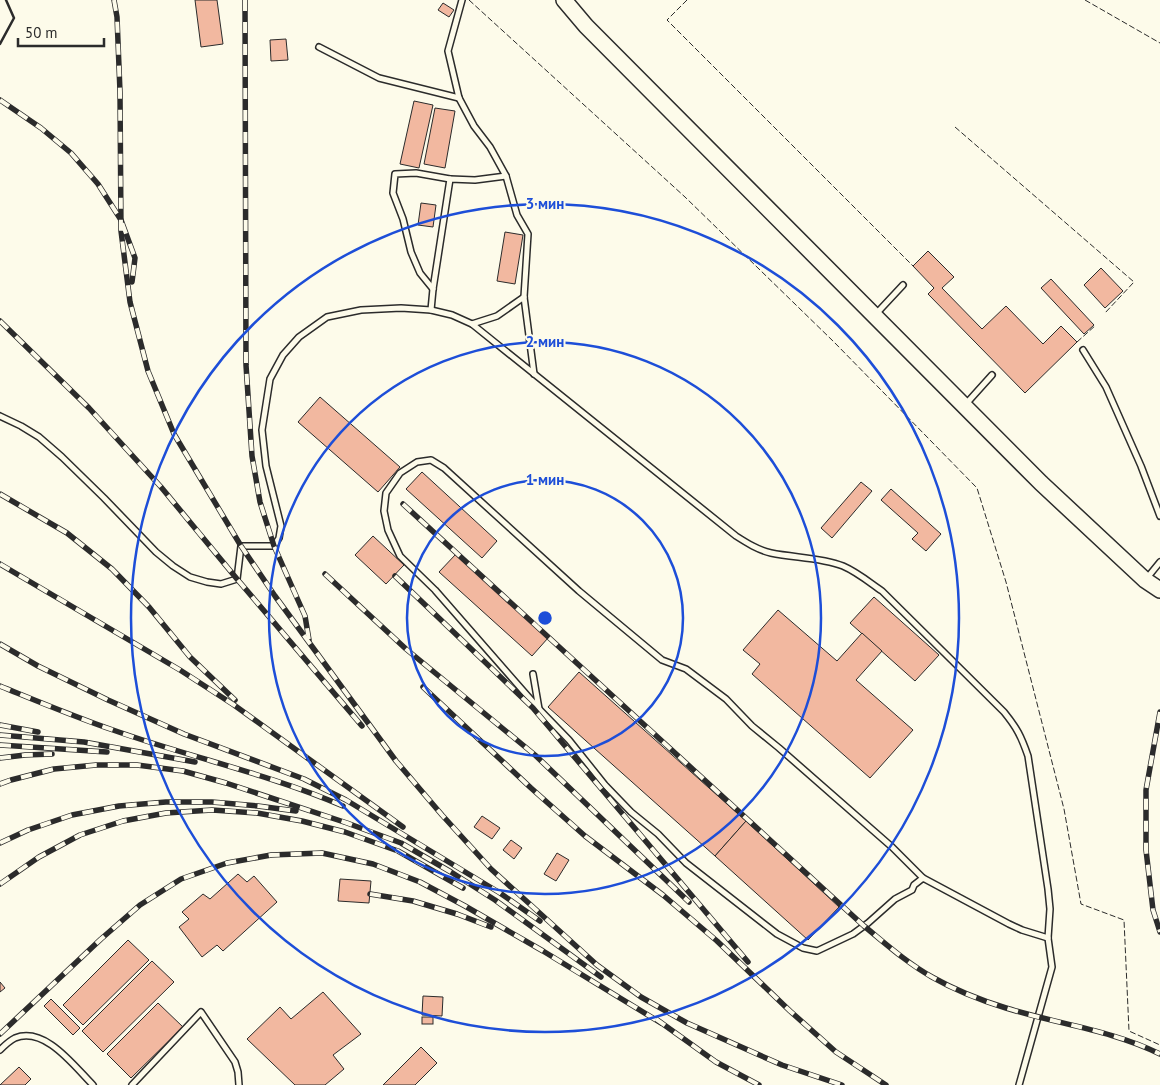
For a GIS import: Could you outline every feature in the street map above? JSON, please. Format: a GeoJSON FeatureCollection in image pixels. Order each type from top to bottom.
{"type":"FeatureCollection","features":[{"type":"Feature","properties":{"kind":"main road"},"geometry":{"type":"LineString","coordinates":[[564,0],[593,33],[1041,483],[1145,580],[1160,590]]}},
{"type":"Feature","properties":{"kind":"lane"},"geometry":{"type":"LineString","coordinates":[[462,0],[448,51],[458,98],[474,126],[490,147],[506,176],[517,215],[528,234],[524,297],[534,374]]}},
{"type":"Feature","properties":{"kind":"lane"},"geometry":{"type":"LineString","coordinates":[[319,47],[379,78],[458,98]]}},
{"type":"Feature","properties":{"kind":"lane"},"geometry":{"type":"LineString","coordinates":[[433,289],[420,274],[411,252],[403,219],[393,193],[395,174],[416,173],[450,179],[475,180],[506,176]]}},
{"type":"Feature","properties":{"kind":"lane"},"geometry":{"type":"LineString","coordinates":[[431,310],[450,179]]}},
{"type":"Feature","properties":{"kind":"lane"},"geometry":{"type":"LineString","coordinates":[[875,316],[903,285]]}},
{"type":"Feature","properties":{"kind":"lane"},"geometry":{"type":"LineString","coordinates":[[472,324],[497,316],[524,297]]}},
{"type":"Feature","properties":{"kind":"lane"},"geometry":{"type":"LineString","coordinates":[[0,416],[39,437],[104,498],[156,552],[173,566],[190,577],[221,584],[237,579],[241,546],[274,546],[279,538],[281,526],[266,466],[262,430],[270,379],[283,355],[299,337],[327,317],[361,310],[401,308],[431,310],[452,315],[472,324],[736,536],[754,547],[770,553],[823,560],[843,566],[861,576],[882,591],[1004,712],[1022,737],[1028,756],[1048,889],[1050,909],[1048,938],[1052,967],[1019,1085]]}},
{"type":"Feature","properties":{"kind":"lane"},"geometry":{"type":"LineString","coordinates":[[1082,350],[1106,387],[1141,466],[1160,516]]}},
{"type":"Feature","properties":{"kind":"lane"},"geometry":{"type":"LineString","coordinates":[[964,406],[992,375]]}},
{"type":"Feature","properties":{"kind":"lane"},"geometry":{"type":"LineString","coordinates":[[924,878],[914,885],[912,890],[895,899],[853,934],[818,952],[804,948],[777,934],[686,863],[658,834],[631,812],[605,785],[569,740],[539,709],[435,590],[400,556],[388,530],[384,511],[386,493],[400,473],[417,462],[431,460],[444,468],[579,591],[662,660],[686,669],[726,699],[752,726],[892,847],[924,878],[1022,930],[1048,938]]}},
{"type":"Feature","properties":{"kind":"lane"},"geometry":{"type":"LineString","coordinates":[[1145,580],[1160,562]]}},
{"type":"Feature","properties":{"kind":"lane"},"geometry":{"type":"LineString","coordinates":[[532,674],[539,709]]}},
{"type":"Feature","properties":{"kind":"lane"},"geometry":{"type":"LineString","coordinates":[[132,1085],[201,1012],[235,1062],[239,1085]]}},
{"type":"Feature","properties":{"kind":"lane"},"geometry":{"type":"LineString","coordinates":[[0,1050],[9,1041],[17,1037],[39,1037],[54,1045],[93,1085]]}},
{"type":"Feature","properties":{"kind":"building"},"geometry":{"type":"Polygon","coordinates":[[[195,0],[217,0],[223,44],[201,47],[195,0]]]}},
{"type":"Feature","properties":{"kind":"building"},"geometry":{"type":"Polygon","coordinates":[[[443,3],[454,10],[449,17],[438,10],[443,3]]]}},
{"type":"Feature","properties":{"kind":"building"},"geometry":{"type":"Polygon","coordinates":[[[286,39],[288,60],[271,61],[270,40],[286,39]]]}},
{"type":"Feature","properties":{"kind":"building"},"geometry":{"type":"Polygon","coordinates":[[[414,101],[433,105],[419,168],[400,164],[414,101]]]}},
{"type":"Feature","properties":{"kind":"building"},"geometry":{"type":"Polygon","coordinates":[[[435,108],[455,111],[445,168],[424,164],[435,108]]]}},
{"type":"Feature","properties":{"kind":"building"},"geometry":{"type":"Polygon","coordinates":[[[421,203],[436,205],[433,227],[418,225],[421,203]]]}},
{"type":"Feature","properties":{"kind":"building"},"geometry":{"type":"Polygon","coordinates":[[[505,232],[523,235],[515,284],[497,281],[505,232]]]}},
{"type":"Feature","properties":{"kind":"building"},"geometry":{"type":"Polygon","coordinates":[[[928,251],[954,277],[942,288],[982,329],[1006,306],[1043,344],[1061,326],[1077,342],[1025,393],[928,294],[934,288],[913,266],[928,251]]]}},
{"type":"Feature","properties":{"kind":"building"},"geometry":{"type":"Polygon","coordinates":[[[1101,268],[1123,291],[1105,308],[1084,285],[1101,268]]]}},
{"type":"Feature","properties":{"kind":"building"},"geometry":{"type":"Polygon","coordinates":[[[1051,279],[1094,325],[1084,334],[1041,288],[1051,279]]]}},
{"type":"Feature","properties":{"kind":"building"},"geometry":{"type":"Polygon","coordinates":[[[320,397],[400,467],[378,492],[298,422],[320,397]]]}},
{"type":"Feature","properties":{"kind":"building"},"geometry":{"type":"Polygon","coordinates":[[[422,472],[497,541],[482,558],[406,489],[422,472]]]}},
{"type":"Feature","properties":{"kind":"building"},"geometry":{"type":"Polygon","coordinates":[[[861,482],[872,491],[832,538],[821,528],[861,482]]]}},
{"type":"Feature","properties":{"kind":"building"},"geometry":{"type":"Polygon","coordinates":[[[891,489],[941,534],[926,551],[912,539],[918,533],[881,500],[891,489]]]}},
{"type":"Feature","properties":{"kind":"building"},"geometry":{"type":"Polygon","coordinates":[[[373,536],[404,565],[386,584],[355,555],[373,536]]]}},
{"type":"Feature","properties":{"kind":"building"},"geometry":{"type":"Polygon","coordinates":[[[456,554],[548,638],[532,656],[439,572],[456,554]]]}},
{"type":"Feature","properties":{"kind":"building"},"geometry":{"type":"Polygon","coordinates":[[[874,597],[939,655],[915,681],[850,623],[874,597]]]}},
{"type":"Feature","properties":{"kind":"building"},"geometry":{"type":"Polygon","coordinates":[[[778,610],[837,661],[862,633],[882,651],[856,680],[913,730],[870,778],[752,674],[760,664],[743,650],[778,610]]]}},
{"type":"Feature","properties":{"kind":"building"},"geometry":{"type":"Polygon","coordinates":[[[579,672],[746,821],[715,856],[548,707],[579,672]]]}},
{"type":"Feature","properties":{"kind":"building"},"geometry":{"type":"Polygon","coordinates":[[[482,816],[500,828],[492,839],[474,827],[482,816]]]}},
{"type":"Feature","properties":{"kind":"building"},"geometry":{"type":"Polygon","coordinates":[[[746,821],[839,907],[808,940],[715,856],[746,821]]]}},
{"type":"Feature","properties":{"kind":"building"},"geometry":{"type":"Polygon","coordinates":[[[511,840],[522,848],[514,859],[503,850],[511,840]]]}},
{"type":"Feature","properties":{"kind":"building"},"geometry":{"type":"Polygon","coordinates":[[[557,853],[569,860],[556,881],[544,874],[557,853]]]}},
{"type":"Feature","properties":{"kind":"building"},"geometry":{"type":"Polygon","coordinates":[[[238,874],[247,882],[254,876],[277,902],[223,951],[217,945],[202,957],[179,927],[189,919],[182,912],[203,894],[210,899],[238,874]]]}},
{"type":"Feature","properties":{"kind":"building"},"geometry":{"type":"Polygon","coordinates":[[[340,879],[371,881],[369,903],[338,901],[340,879]]]}},
{"type":"Feature","properties":{"kind":"building"},"geometry":{"type":"Polygon","coordinates":[[[128,940],[149,960],[83,1025],[63,1005],[128,940]]]}},
{"type":"Feature","properties":{"kind":"building"},"geometry":{"type":"Polygon","coordinates":[[[152,961],[174,982],[103,1052],[82,1031],[152,961]]]}},
{"type":"Feature","properties":{"kind":"building"},"geometry":{"type":"Polygon","coordinates":[[[0,982],[5,988],[0,992],[0,982]]]}},
{"type":"Feature","properties":{"kind":"building"},"geometry":{"type":"Polygon","coordinates":[[[323,992],[361,1034],[333,1055],[344,1069],[325,1085],[295,1085],[247,1039],[280,1007],[291,1019],[323,992]]]}},
{"type":"Feature","properties":{"kind":"building"},"geometry":{"type":"Polygon","coordinates":[[[423,996],[443,997],[442,1016],[422,1015],[423,996]]]}},
{"type":"Feature","properties":{"kind":"building"},"geometry":{"type":"Polygon","coordinates":[[[51,999],[80,1028],[73,1035],[44,1006],[51,999]]]}},
{"type":"Feature","properties":{"kind":"building"},"geometry":{"type":"Polygon","coordinates":[[[158,1003],[183,1027],[131,1078],[107,1054],[158,1003]]]}},
{"type":"Feature","properties":{"kind":"building"},"geometry":{"type":"Polygon","coordinates":[[[422,1017],[433,1017],[433,1024],[422,1024],[422,1017]]]}},
{"type":"Feature","properties":{"kind":"building"},"geometry":{"type":"Polygon","coordinates":[[[421,1047],[437,1063],[415,1085],[383,1085],[421,1047]]]}},
{"type":"Feature","properties":{"kind":"building"},"geometry":{"type":"Polygon","coordinates":[[[19,1067],[31,1079],[25,1085],[0,1085],[19,1067]]]}},
{"type":"Feature","properties":{"kind":"railway"},"geometry":{"type":"LineString","coordinates":[[114,0],[117,17],[120,92],[121,231],[130,302],[148,371],[174,434],[241,546],[275,596],[396,761],[491,869],[597,965],[641,997],[687,1023],[782,1065],[842,1085]]}},
{"type":"Feature","properties":{"kind":"railway"},"geometry":{"type":"LineString","coordinates":[[245,0],[246,365],[252,456],[260,502],[274,546],[305,616],[309,640]]}},
{"type":"Feature","properties":{"kind":"railway"},"geometry":{"type":"LineString","coordinates":[[0,100],[41,128],[71,153],[98,184],[121,220],[135,258],[132,282]]}},
{"type":"Feature","properties":{"kind":"railway"},"geometry":{"type":"LineString","coordinates":[[0,321],[89,408],[161,487],[362,726]]}},
{"type":"Feature","properties":{"kind":"railway"},"geometry":{"type":"LineString","coordinates":[[0,494],[67,533],[112,569],[149,607],[190,657],[235,700]]}},
{"type":"Feature","properties":{"kind":"railway"},"geometry":{"type":"LineString","coordinates":[[403,504],[864,926],[905,959],[941,982],[977,998],[1025,1014],[1123,1039],[1160,1054]]}},
{"type":"Feature","properties":{"kind":"railway"},"geometry":{"type":"LineString","coordinates":[[0,564],[180,670],[234,705],[403,827]]}},
{"type":"Feature","properties":{"kind":"railway"},"geometry":{"type":"LineString","coordinates":[[325,574],[406,649],[535,755],[689,902]]}},
{"type":"Feature","properties":{"kind":"railway"},"geometry":{"type":"LineString","coordinates":[[395,576],[533,708],[748,962]]}},
{"type":"Feature","properties":{"kind":"railway"},"geometry":{"type":"LineString","coordinates":[[0,644],[38,666],[108,700],[184,734],[304,779],[346,800],[500,893],[540,921]]}},
{"type":"Feature","properties":{"kind":"railway"},"geometry":{"type":"LineString","coordinates":[[0,686],[113,730],[287,784],[343,806]]}},
{"type":"Feature","properties":{"kind":"railway"},"geometry":{"type":"LineString","coordinates":[[423,687],[585,836],[663,895],[717,941],[836,1052],[886,1085]]}},
{"type":"Feature","properties":{"kind":"railway"},"geometry":{"type":"LineString","coordinates":[[1160,712],[1146,790],[1146,850],[1153,910],[1160,932]]}},
{"type":"Feature","properties":{"kind":"railway"},"geometry":{"type":"LineString","coordinates":[[0,725],[38,732]]}},
{"type":"Feature","properties":{"kind":"railway"},"geometry":{"type":"LineString","coordinates":[[0,735],[84,742],[195,762]]}},
{"type":"Feature","properties":{"kind":"railway"},"geometry":{"type":"LineString","coordinates":[[0,745],[107,752]]}},
{"type":"Feature","properties":{"kind":"railway"},"geometry":{"type":"LineString","coordinates":[[0,758],[52,754]]}},
{"type":"Feature","properties":{"kind":"railway"},"geometry":{"type":"LineString","coordinates":[[0,784],[54,769],[96,765],[137,765],[183,771],[226,783],[401,843],[495,900],[601,977]]}},
{"type":"Feature","properties":{"kind":"railway"},"geometry":{"type":"LineString","coordinates":[[0,843],[28,830],[72,815],[119,806],[166,802],[212,802],[296,811]]}},
{"type":"Feature","properties":{"kind":"railway"},"geometry":{"type":"LineString","coordinates":[[0,884],[39,857],[80,835],[123,821],[166,813],[212,810],[257,813],[302,821],[345,832],[398,851],[463,888]]}},
{"type":"Feature","properties":{"kind":"railway"},"geometry":{"type":"LineString","coordinates":[[0,1034],[140,905],[181,879],[227,863],[271,855],[322,853],[373,864],[420,882],[543,951],[661,1023]]}},
{"type":"Feature","properties":{"kind":"railway"},"geometry":{"type":"LineString","coordinates":[[370,894],[413,901],[457,914],[491,927]]}},
{"type":"Feature","properties":{"kind":"railway"},"geometry":{"type":"LineString","coordinates":[[656,1019],[716,1062],[759,1085]]}},
{"type":"Feature","properties":{"kind":"fence"},"geometry":{"type":"LineString","coordinates":[[469,0],[685,197],[834,342],[977,488],[1006,582],[1064,809],[1081,904],[1124,920],[1129,1031],[1160,1045]]}},
{"type":"Feature","properties":{"kind":"fence"},"geometry":{"type":"LineString","coordinates":[[687,0],[667,20],[913,266]]}},
{"type":"Feature","properties":{"kind":"fence"},"geometry":{"type":"LineString","coordinates":[[1085,0],[1160,43]]}},
{"type":"Feature","properties":{"kind":"fence"},"geometry":{"type":"LineString","coordinates":[[955,127],[1134,282],[1105,313]]}},
{"type":"Feature","properties":{"kind":"fence"},"geometry":{"type":"LineString","coordinates":[[1077,342],[1096,325]]}},
{"type":"Feature","properties":{"kind":"wall"},"geometry":{"type":"LineString","coordinates":[[0,44],[14,18],[6,0]]}}]}
